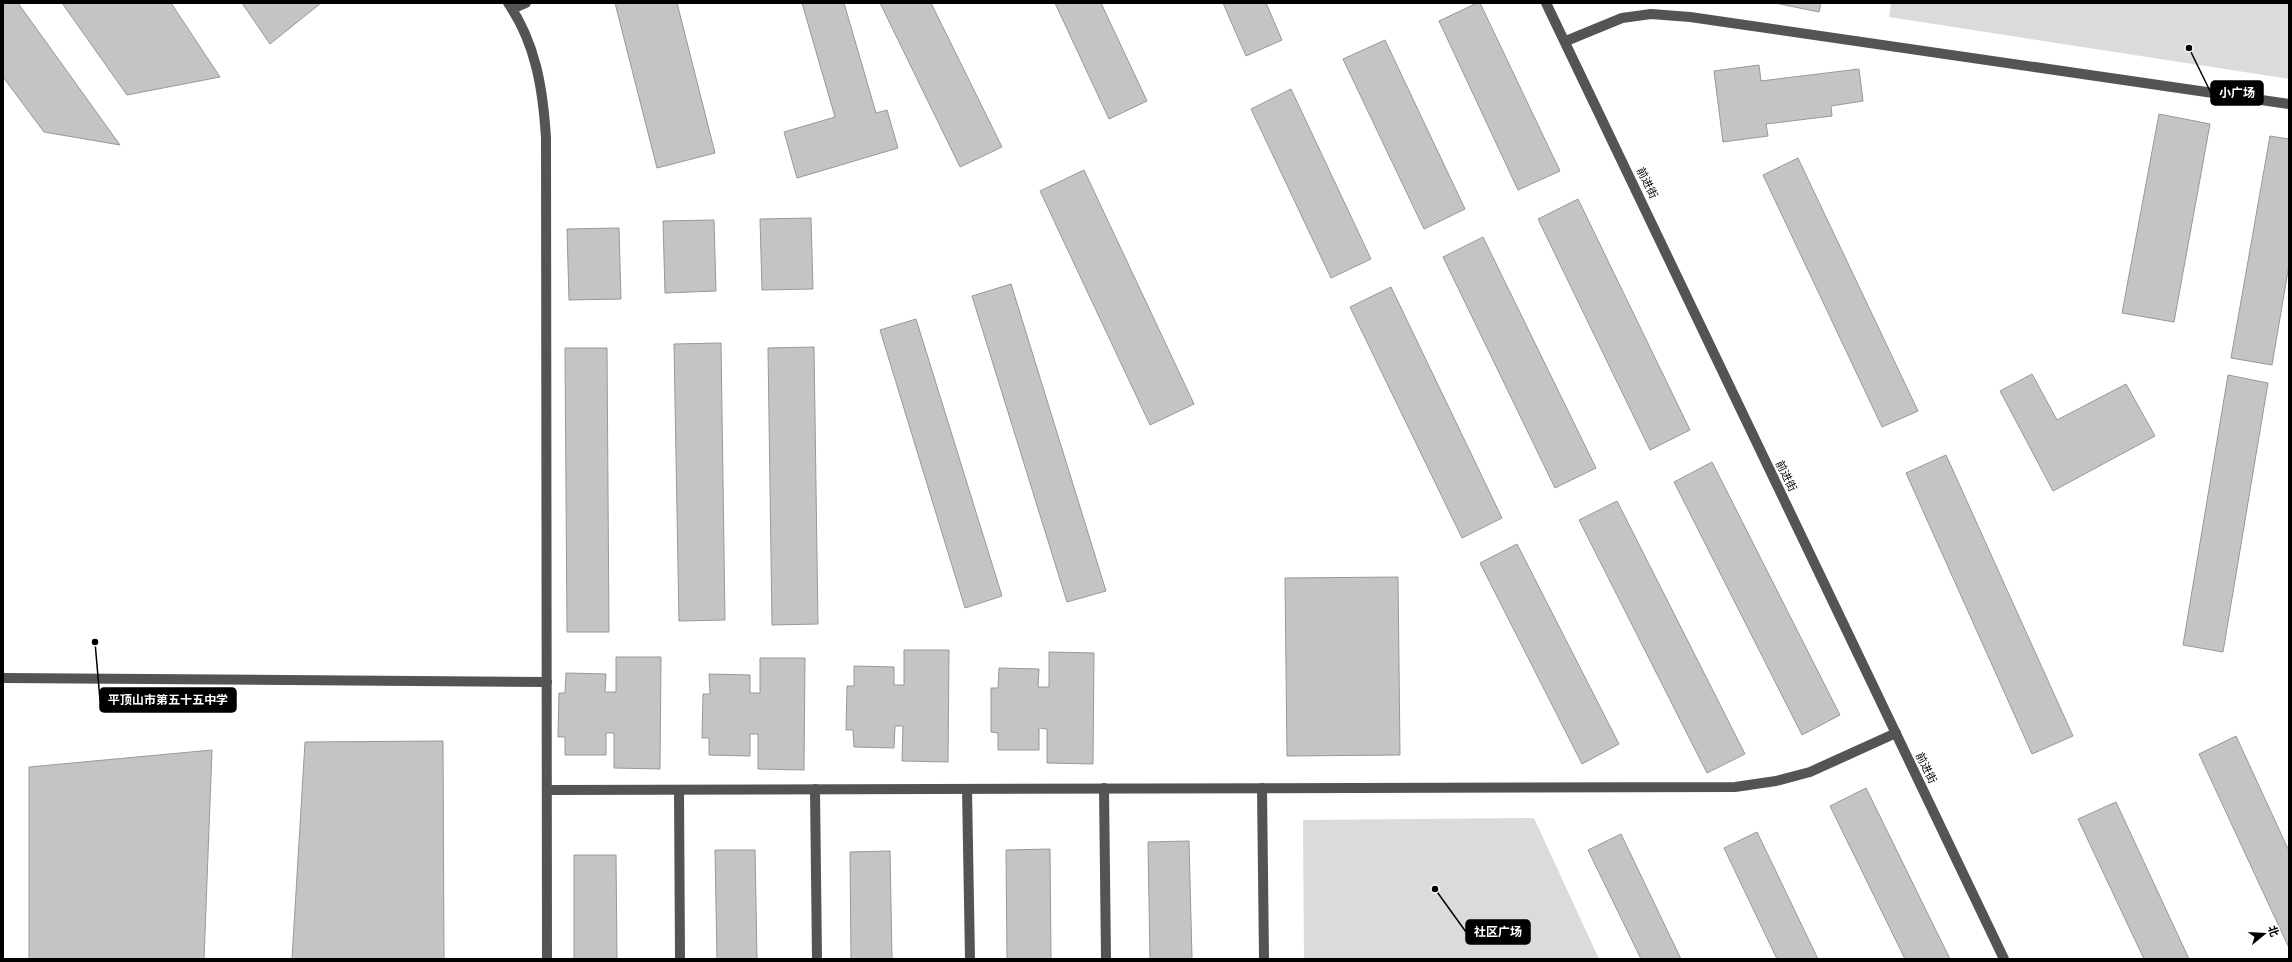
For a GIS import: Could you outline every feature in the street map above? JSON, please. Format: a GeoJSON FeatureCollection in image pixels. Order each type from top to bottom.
{"type":"FeatureCollection","features":[{"type":"Feature","properties":{"kind":"street"},"geometry":{"type":"LineString","coordinates":[[526,3],[510,6],[524,30],[538,67],[545,125],[547,959]]}},
{"type":"Feature","properties":{"kind":"street","name":"前进街"},"geometry":{"type":"LineString","coordinates":[[1546,3],[1566,41],[2004,959]]}},
{"type":"Feature","properties":{"kind":"street"},"geometry":{"type":"LineString","coordinates":[[1566,41],[1622,18],[1650,14],[1690,17],[2289,104]]}},
{"type":"Feature","properties":{"kind":"street"},"geometry":{"type":"LineString","coordinates":[[3,678],[547,682]]}},
{"type":"Feature","properties":{"kind":"street"},"geometry":{"type":"LineString","coordinates":[[547,790],[1735,787],[1776,781],[1810,772],[1896,733]]}},
{"type":"Feature","properties":{"kind":"street"},"geometry":{"type":"LineString","coordinates":[[1104,788],[1106,959]]}},
{"type":"Feature","properties":{"kind":"street"},"geometry":{"type":"LineString","coordinates":[[1262,788],[1264,959]]}},
{"type":"Feature","properties":{"kind":"street"},"geometry":{"type":"LineString","coordinates":[[815,789],[817,959]]}},
{"type":"Feature","properties":{"kind":"street"},"geometry":{"type":"LineString","coordinates":[[968,789],[970,959]]}},
{"type":"Feature","properties":{"kind":"street"},"geometry":{"type":"LineString","coordinates":[[679,790],[680,959]]}},
{"type":"Feature","properties":{"kind":"shaded area"},"geometry":{"type":"Polygon","coordinates":[[[1891,3],[2289,3],[2289,79],[1889,17],[1891,3]]]}},
{"type":"Feature","properties":{"kind":"shaded area"},"geometry":{"type":"Polygon","coordinates":[[[1534,818],[1599,959],[1304,959],[1303,820],[1534,818]]]}},
{"type":"Feature","properties":{"kind":"building"},"geometry":{"type":"Polygon","coordinates":[[[3,3],[18,3],[120,145],[44,132],[3,77],[3,3]]]}},
{"type":"Feature","properties":{"kind":"building"},"geometry":{"type":"Polygon","coordinates":[[[62,3],[171,3],[220,77],[127,95],[62,3]]]}},
{"type":"Feature","properties":{"kind":"building"},"geometry":{"type":"Polygon","coordinates":[[[242,3],[321,3],[270,44],[242,3]]]}},
{"type":"Feature","properties":{"kind":"building"},"geometry":{"type":"Polygon","coordinates":[[[615,3],[677,3],[715,153],[657,168],[615,3]]]}},
{"type":"Feature","properties":{"kind":"building"},"geometry":{"type":"Polygon","coordinates":[[[802,3],[844,3],[876,113],[887,110],[898,148],[797,178],[784,132],[835,117],[802,3]]]}},
{"type":"Feature","properties":{"kind":"building"},"geometry":{"type":"Polygon","coordinates":[[[880,3],[931,3],[1002,147],[960,167],[880,3]]]}},
{"type":"Feature","properties":{"kind":"building"},"geometry":{"type":"Polygon","coordinates":[[[1055,3],[1101,3],[1147,101],[1109,119],[1055,3]]]}},
{"type":"Feature","properties":{"kind":"building"},"geometry":{"type":"Polygon","coordinates":[[[1223,3],[1266,3],[1282,40],[1246,56],[1223,3]]]}},
{"type":"Feature","properties":{"kind":"building"},"geometry":{"type":"Polygon","coordinates":[[[1477,3],[1480,3],[1560,171],[1518,190],[1439,21],[1477,3]]]}},
{"type":"Feature","properties":{"kind":"building"},"geometry":{"type":"Polygon","coordinates":[[[1775,3],[1821,3],[1819,12],[1775,3]]]}},
{"type":"Feature","properties":{"kind":"building"},"geometry":{"type":"Polygon","coordinates":[[[1385,40],[1465,209],[1424,229],[1343,59],[1385,40]]]}},
{"type":"Feature","properties":{"kind":"building"},"geometry":{"type":"Polygon","coordinates":[[[1759,65],[1761,81],[1859,69],[1863,101],[1831,106],[1832,116],[1766,124],[1768,136],[1723,142],[1714,71],[1759,65]]]}},
{"type":"Feature","properties":{"kind":"building"},"geometry":{"type":"Polygon","coordinates":[[[1291,89],[1371,259],[1331,278],[1251,109],[1291,89]]]}},
{"type":"Feature","properties":{"kind":"building"},"geometry":{"type":"Polygon","coordinates":[[[2159,114],[2210,124],[2174,322],[2122,313],[2159,114]]]}},
{"type":"Feature","properties":{"kind":"building"},"geometry":{"type":"Polygon","coordinates":[[[2270,136],[2289,139],[2289,265],[2272,365],[2231,358],[2270,136]]]}},
{"type":"Feature","properties":{"kind":"building"},"geometry":{"type":"Polygon","coordinates":[[[1798,158],[1918,411],[1882,427],[1763,175],[1798,158]]]}},
{"type":"Feature","properties":{"kind":"building"},"geometry":{"type":"Polygon","coordinates":[[[1084,170],[1194,404],[1150,425],[1040,191],[1084,170]]]}},
{"type":"Feature","properties":{"kind":"building"},"geometry":{"type":"Polygon","coordinates":[[[1578,199],[1690,430],[1650,450],[1538,219],[1578,199]]]}},
{"type":"Feature","properties":{"kind":"building"},"geometry":{"type":"Polygon","coordinates":[[[811,218],[813,289],[762,290],[760,219],[811,218]]]}},
{"type":"Feature","properties":{"kind":"building"},"geometry":{"type":"Polygon","coordinates":[[[714,220],[716,291],[665,293],[663,221],[714,220]]]}},
{"type":"Feature","properties":{"kind":"building"},"geometry":{"type":"Polygon","coordinates":[[[619,228],[621,299],[569,300],[567,229],[619,228]]]}},
{"type":"Feature","properties":{"kind":"building"},"geometry":{"type":"Polygon","coordinates":[[[1483,237],[1596,468],[1555,488],[1443,257],[1483,237]]]}},
{"type":"Feature","properties":{"kind":"building"},"geometry":{"type":"Polygon","coordinates":[[[1011,284],[1106,591],[1067,602],[972,296],[1011,284]]]}},
{"type":"Feature","properties":{"kind":"building"},"geometry":{"type":"Polygon","coordinates":[[[1391,287],[1502,518],[1462,538],[1350,307],[1391,287]]]}},
{"type":"Feature","properties":{"kind":"building"},"geometry":{"type":"Polygon","coordinates":[[[916,319],[1002,596],[965,608],[880,330],[916,319]]]}},
{"type":"Feature","properties":{"kind":"building"},"geometry":{"type":"Polygon","coordinates":[[[721,343],[725,620],[679,621],[674,344],[721,343]]]}},
{"type":"Feature","properties":{"kind":"building"},"geometry":{"type":"Polygon","coordinates":[[[814,347],[818,624],[772,625],[768,348],[814,347]]]}},
{"type":"Feature","properties":{"kind":"building"},"geometry":{"type":"Polygon","coordinates":[[[565,348],[607,348],[609,632],[567,632],[565,348]]]}},
{"type":"Feature","properties":{"kind":"building"},"geometry":{"type":"Polygon","coordinates":[[[2032,374],[2057,420],[2126,384],[2155,436],[2053,491],[2000,391],[2032,374]]]}},
{"type":"Feature","properties":{"kind":"building"},"geometry":{"type":"Polygon","coordinates":[[[2228,375],[2268,383],[2223,652],[2183,645],[2228,375]]]}},
{"type":"Feature","properties":{"kind":"building"},"geometry":{"type":"Polygon","coordinates":[[[1946,455],[2073,736],[2032,754],[1906,473],[1946,455]]]}},
{"type":"Feature","properties":{"kind":"building"},"geometry":{"type":"Polygon","coordinates":[[[1712,462],[1840,715],[1802,735],[1674,482],[1712,462]]]}},
{"type":"Feature","properties":{"kind":"building"},"geometry":{"type":"Polygon","coordinates":[[[1617,501],[1745,754],[1707,773],[1579,520],[1617,501]]]}},
{"type":"Feature","properties":{"kind":"building"},"geometry":{"type":"Polygon","coordinates":[[[1517,544],[1619,744],[1582,764],[1480,563],[1517,544]]]}},
{"type":"Feature","properties":{"kind":"building"},"geometry":{"type":"Polygon","coordinates":[[[1398,577],[1400,755],[1287,756],[1285,578],[1398,577]]]}},
{"type":"Feature","properties":{"kind":"building"},"geometry":{"type":"Polygon","coordinates":[[[904,650],[949,650],[948,762],[902,761],[903,726],[895,726],[894,748],[854,747],[853,730],[846,730],[847,686],[854,686],[854,666],[894,667],[894,685],[904,685],[904,650]]]}},
{"type":"Feature","properties":{"kind":"building"},"geometry":{"type":"Polygon","coordinates":[[[1049,652],[1094,653],[1093,764],[1047,763],[1047,729],[1039,728],[1039,750],[998,750],[998,733],[991,732],[991,688],[998,688],[999,668],[1039,669],[1038,687],[1049,687],[1049,652]]]}},
{"type":"Feature","properties":{"kind":"building"},"geometry":{"type":"Polygon","coordinates":[[[616,657],[661,657],[660,769],[614,768],[614,733],[606,733],[606,755],[565,755],[565,737],[558,737],[559,693],[565,693],[566,673],[606,674],[605,692],[616,692],[616,657]]]}},
{"type":"Feature","properties":{"kind":"building"},"geometry":{"type":"Polygon","coordinates":[[[760,658],[805,658],[804,770],[758,769],[758,734],[750,734],[750,756],[709,755],[709,738],[702,738],[703,694],[710,694],[709,674],[750,675],[750,693],[760,693],[760,658]]]}},
{"type":"Feature","properties":{"kind":"building"},"geometry":{"type":"Polygon","coordinates":[[[2236,736],[2289,851],[2289,948],[2199,754],[2236,736]]]}},
{"type":"Feature","properties":{"kind":"building"},"geometry":{"type":"Polygon","coordinates":[[[443,741],[444,959],[292,959],[305,742],[443,741]]]}},
{"type":"Feature","properties":{"kind":"building"},"geometry":{"type":"Polygon","coordinates":[[[212,750],[204,959],[29,959],[29,767],[212,750]]]}},
{"type":"Feature","properties":{"kind":"building"},"geometry":{"type":"Polygon","coordinates":[[[1866,788],[1950,959],[1905,959],[1830,806],[1866,788]]]}},
{"type":"Feature","properties":{"kind":"building"},"geometry":{"type":"Polygon","coordinates":[[[2116,802],[2189,959],[2144,959],[2078,819],[2116,802]]]}},
{"type":"Feature","properties":{"kind":"building"},"geometry":{"type":"Polygon","coordinates":[[[1757,832],[1818,959],[1777,959],[1724,848],[1757,832]]]}},
{"type":"Feature","properties":{"kind":"building"},"geometry":{"type":"Polygon","coordinates":[[[1621,834],[1681,959],[1641,959],[1588,850],[1621,834]]]}},
{"type":"Feature","properties":{"kind":"building"},"geometry":{"type":"Polygon","coordinates":[[[1189,841],[1192,959],[1150,959],[1148,842],[1189,841]]]}},
{"type":"Feature","properties":{"kind":"building"},"geometry":{"type":"Polygon","coordinates":[[[1050,849],[1051,959],[1007,959],[1006,850],[1050,849]]]}},
{"type":"Feature","properties":{"kind":"building"},"geometry":{"type":"Polygon","coordinates":[[[715,850],[755,850],[757,959],[717,959],[715,850]]]}},
{"type":"Feature","properties":{"kind":"building"},"geometry":{"type":"Polygon","coordinates":[[[890,851],[892,959],[851,959],[850,852],[890,851]]]}},
{"type":"Feature","properties":{"kind":"building"},"geometry":{"type":"Polygon","coordinates":[[[574,855],[616,855],[617,959],[574,959],[574,855]]]}},
{"type":"Feature","properties":{"kind":"place","name":"小广场"},"geometry":{"type":"Point","coordinates":[2189,48]}},
{"type":"Feature","properties":{"kind":"place","name":"平顶山市第五十五中学"},"geometry":{"type":"Point","coordinates":[95,642]}},
{"type":"Feature","properties":{"kind":"place","name":"社区广场"},"geometry":{"type":"Point","coordinates":[1435,889]}}]}
